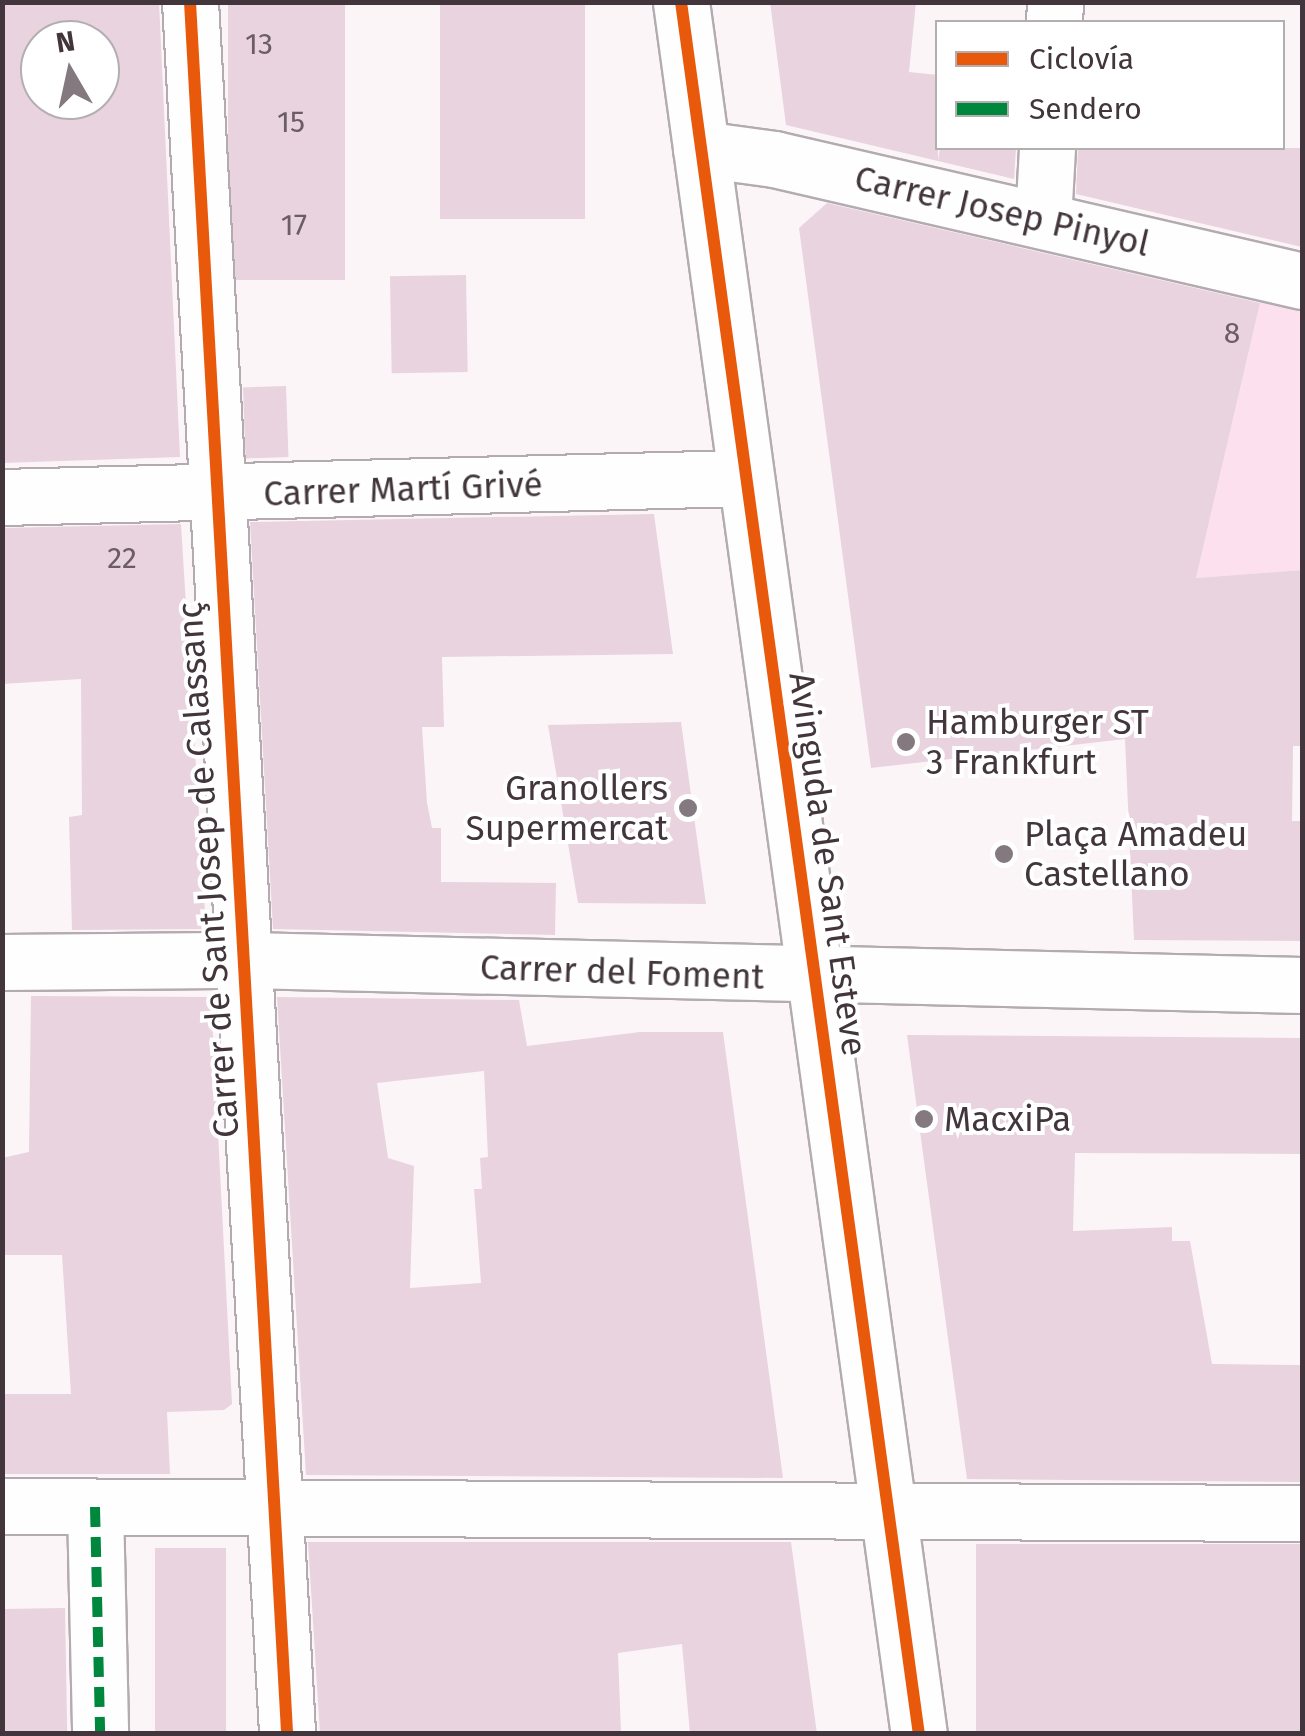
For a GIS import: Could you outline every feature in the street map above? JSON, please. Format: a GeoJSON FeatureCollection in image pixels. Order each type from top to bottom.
{"type":"FeatureCollection","features":[{"type":"Feature","properties":{"kind":"street","name":"Carrer de Sant Josep de Calassanç"},"geometry":{"type":"LineString","coordinates":[[190,2],[214,495],[248,960],[272,1510],[287,1734]]}},
{"type":"Feature","properties":{"kind":"street","name":"Avinguda de Sant Esteve"},"geometry":{"type":"LineString","coordinates":[[680,2],[919,1734]]}},
{"type":"Feature","properties":{"kind":"street","name":"Carrer Josep Pinyol"},"geometry":{"type":"LineString","coordinates":[[701,148],[1043,220],[1302,280]]}},
{"type":"Feature","properties":{"kind":"street"},"geometry":{"type":"LineString","coordinates":[[1043,220],[1047,150]]}},
{"type":"Feature","properties":{"kind":"street","name":"Carrer Martí Grivé"},"geometry":{"type":"LineString","coordinates":[[2,497],[214,495],[744,478]]}},
{"type":"Feature","properties":{"kind":"street","name":"Carrer del Foment"},"geometry":{"type":"LineString","coordinates":[[2,962],[248,960],[813,977],[1302,984]]}},
{"type":"Feature","properties":{"kind":"street"},"geometry":{"type":"LineString","coordinates":[[2,1506],[272,1510],[890,1508],[1302,1514]]}},
{"type":"Feature","properties":{"kind":"street"},"geometry":{"type":"LineString","coordinates":[[95,1508],[100,1734]]}},
{"type":"Feature","properties":{"kind":"shaded area"},"geometry":{"type":"Polygon","coordinates":[[[1267,273],[1302,281],[1302,570],[1196,578],[1267,273]]]}},
{"type":"Feature","properties":{"kind":"building"},"geometry":{"type":"Polygon","coordinates":[[[4,2],[159,2],[180,457],[2,463],[4,2]]]}},
{"type":"Feature","properties":{"kind":"building"},"geometry":{"type":"Polygon","coordinates":[[[228,2],[345,2],[345,280],[228,280],[228,2]]]}},
{"type":"Feature","properties":{"kind":"building"},"geometry":{"type":"Polygon","coordinates":[[[440,2],[585,2],[585,219],[440,219],[440,2]]]}},
{"type":"Feature","properties":{"kind":"building"},"geometry":{"type":"Polygon","coordinates":[[[770,2],[916,2],[909,72],[935,75],[938,161],[786,125],[770,2]]]}},
{"type":"Feature","properties":{"kind":"building"},"geometry":{"type":"Polygon","coordinates":[[[1302,148],[1302,247],[1076,194],[1078,150],[1302,148]]]}},
{"type":"Feature","properties":{"kind":"building"},"geometry":{"type":"Polygon","coordinates":[[[940,150],[1016,150],[1014,179],[938,161],[940,150]]]}},
{"type":"Feature","properties":{"kind":"building"},"geometry":{"type":"Polygon","coordinates":[[[827,203],[1260,303],[1196,578],[1302,570],[1302,746],[1293,746],[1292,821],[1302,821],[1302,941],[1134,940],[1125,739],[871,768],[799,228],[827,203]]]}},
{"type":"Feature","properties":{"kind":"building"},"geometry":{"type":"Polygon","coordinates":[[[466,275],[468,372],[392,373],[390,276],[466,275]]]}},
{"type":"Feature","properties":{"kind":"building"},"geometry":{"type":"Polygon","coordinates":[[[286,386],[288,457],[246,458],[243,388],[286,386]]]}},
{"type":"Feature","properties":{"kind":"building"},"geometry":{"type":"Polygon","coordinates":[[[654,514],[673,654],[442,657],[444,727],[422,727],[427,803],[432,828],[441,828],[441,882],[556,883],[555,935],[273,929],[250,522],[654,514]]]}},
{"type":"Feature","properties":{"kind":"building"},"geometry":{"type":"Polygon","coordinates":[[[181,524],[206,929],[72,930],[69,817],[82,815],[81,679],[2,684],[2,528],[181,524]]]}},
{"type":"Feature","properties":{"kind":"building"},"geometry":{"type":"Polygon","coordinates":[[[681,722],[706,904],[578,903],[548,725],[681,722]]]}},
{"type":"Feature","properties":{"kind":"building"},"geometry":{"type":"Polygon","coordinates":[[[31,996],[211,997],[232,1404],[224,1410],[167,1412],[170,1474],[2,1474],[2,1394],[71,1394],[62,1255],[2,1255],[2,1158],[29,1152],[31,996]]]}},
{"type":"Feature","properties":{"kind":"building"},"geometry":{"type":"Polygon","coordinates":[[[277,997],[519,1000],[527,1046],[640,1032],[723,1032],[783,1478],[306,1475],[277,997]],[[484,1071],[377,1083],[388,1158],[414,1166],[410,1288],[481,1283],[474,1189],[482,1189],[480,1158],[488,1157],[484,1071]]]}},
{"type":"Feature","properties":{"kind":"building"},"geometry":{"type":"Polygon","coordinates":[[[907,1035],[1302,1038],[1302,1154],[1075,1153],[1073,1231],[1172,1227],[1172,1241],[1190,1241],[1212,1364],[1302,1365],[1302,1482],[967,1479],[907,1035]]]}},
{"type":"Feature","properties":{"kind":"building"},"geometry":{"type":"Polygon","coordinates":[[[308,1542],[791,1542],[817,1734],[690,1734],[682,1644],[618,1653],[621,1734],[320,1734],[308,1542]]]}},
{"type":"Feature","properties":{"kind":"building"},"geometry":{"type":"Polygon","coordinates":[[[976,1544],[1302,1544],[1302,1734],[976,1734],[976,1544]]]}},
{"type":"Feature","properties":{"kind":"building"},"geometry":{"type":"Polygon","coordinates":[[[155,1548],[226,1548],[226,1734],[155,1734],[155,1548]]]}},
{"type":"Feature","properties":{"kind":"building"},"geometry":{"type":"Polygon","coordinates":[[[65,1608],[67,1734],[4,1734],[2,1609],[65,1608]]]}},
{"type":"Feature","properties":{"kind":"marked path"},"geometry":{"type":"LineString","coordinates":[[95,1507],[100,1734]]}},
{"type":"Feature","properties":{"kind":"cycle path"},"geometry":{"type":"LineString","coordinates":[[190,2],[287,1734]]}},
{"type":"Feature","properties":{"kind":"cycle path"},"geometry":{"type":"LineString","coordinates":[[681,2],[919,1734]]}},
{"type":"Feature","properties":{"kind":"place","name":"Hamburger ST 3 Frankfurt"},"geometry":{"type":"Point","coordinates":[906,742]}},
{"type":"Feature","properties":{"kind":"place","name":"Granollers Supermercat"},"geometry":{"type":"Point","coordinates":[688,808]}},
{"type":"Feature","properties":{"kind":"place","name":"Plaça Amadeu Castellano"},"geometry":{"type":"Point","coordinates":[1004,854]}},
{"type":"Feature","properties":{"kind":"place","name":"MacxiPa"},"geometry":{"type":"Point","coordinates":[924,1119]}}]}
